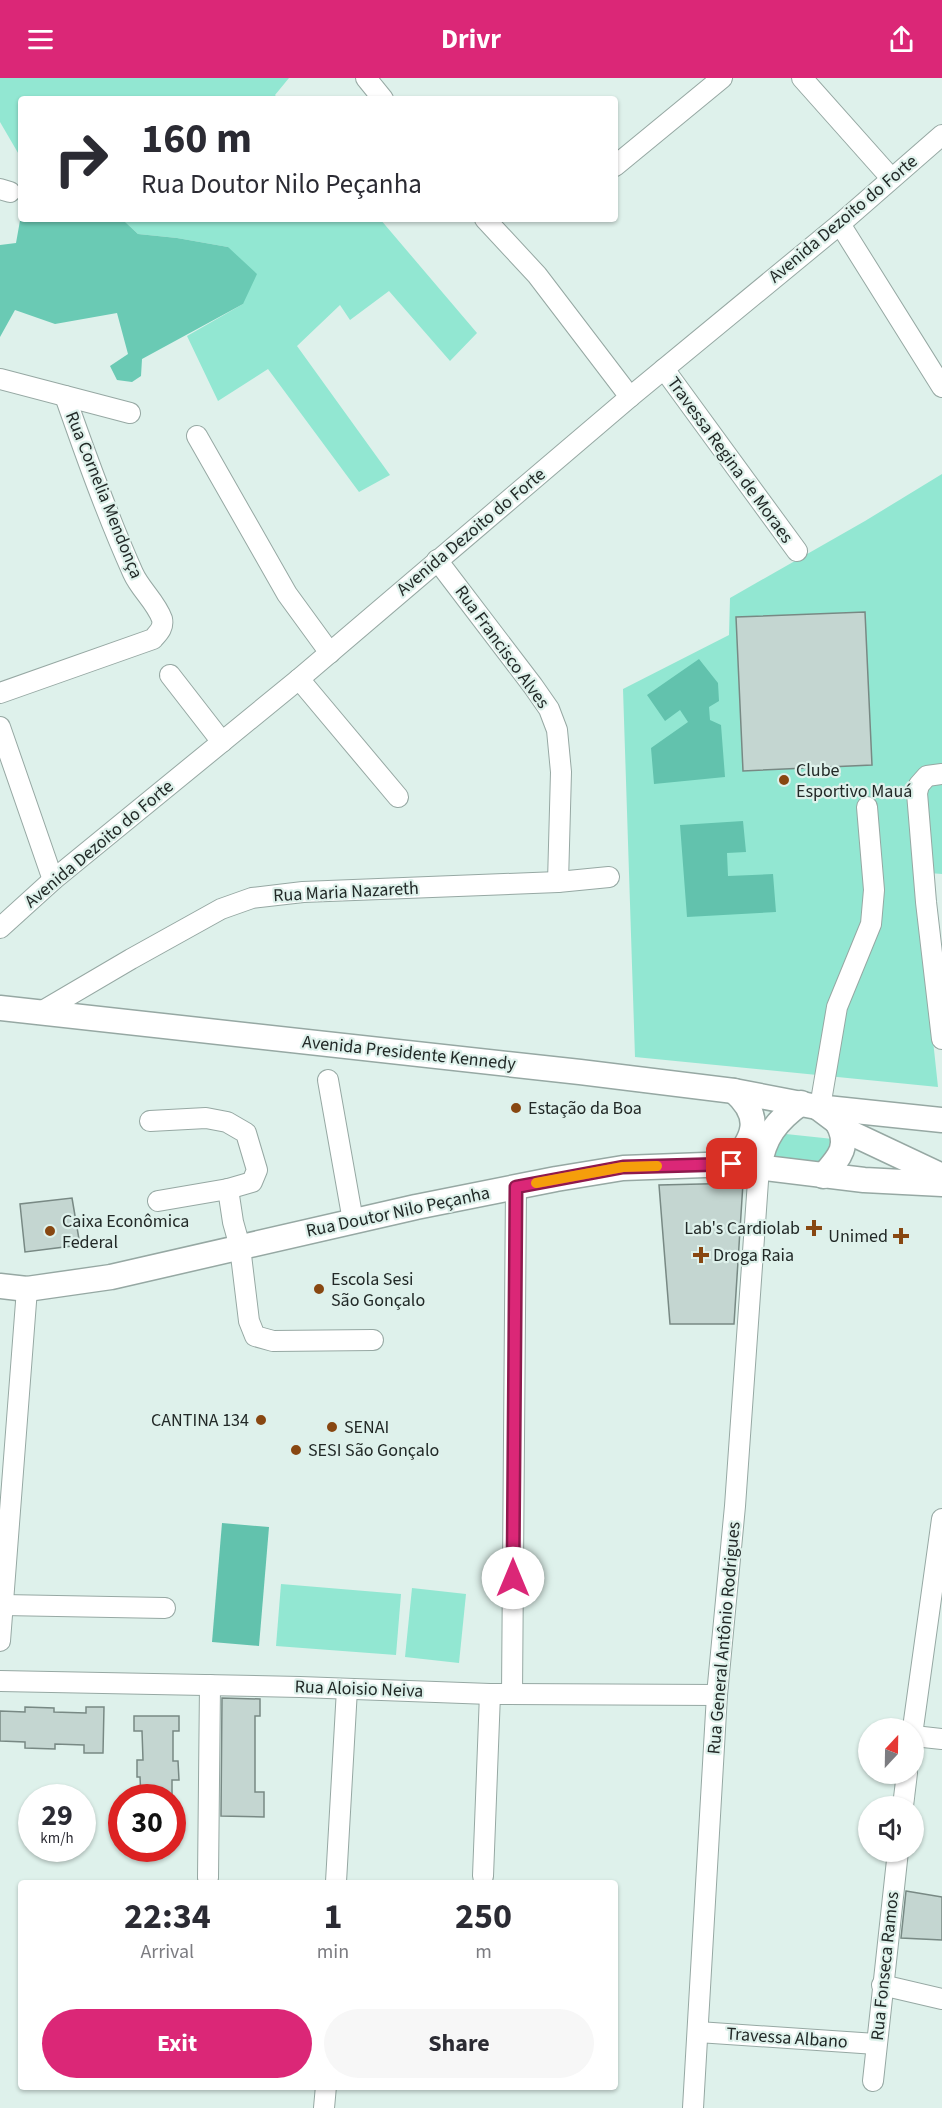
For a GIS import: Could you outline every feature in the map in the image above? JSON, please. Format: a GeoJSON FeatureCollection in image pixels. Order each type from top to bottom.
{"type":"FeatureCollection","features":[{"type":"Feature","properties":{"kind":"main road","name":"Avenida Presidente Kennedy"},"geometry":{"type":"LineString","coordinates":[[0,1008],[568,1070],[734,1091],[819,1110],[942,1120]]}},
{"type":"Feature","properties":{"kind":"main road"},"geometry":{"type":"LineString","coordinates":[[732,1164],[750,1137],[754,1123],[745,1101],[734,1091]]}},
{"type":"Feature","properties":{"kind":"main road","name":"Avenida Presidente Kennedy"},"geometry":{"type":"LineString","coordinates":[[819,1110],[853,1134],[942,1176]]}},
{"type":"Feature","properties":{"kind":"main road"},"geometry":{"type":"LineString","coordinates":[[759,1167],[772,1130],[789,1111],[819,1110],[843,1132],[844,1142],[836,1162],[823,1176]]}},
{"type":"Feature","properties":{"kind":"main road","name":"Rua Doutor Nilo Peçanha"},"geometry":{"type":"LineString","coordinates":[[0,1286],[27,1289],[111,1278],[353,1221],[623,1167],[732,1164],[823,1176],[942,1184]]}},
{"type":"Feature","properties":{"kind":"street"},"geometry":{"type":"LineString","coordinates":[[366,78],[381,96]]}},
{"type":"Feature","properties":{"kind":"street"},"geometry":{"type":"LineString","coordinates":[[618,164],[722,78]]}},
{"type":"Feature","properties":{"kind":"street"},"geometry":{"type":"LineString","coordinates":[[802,78],[891,178]]}},
{"type":"Feature","properties":{"kind":"street","name":"Avenida Dezoito do Forte"},"geometry":{"type":"LineString","coordinates":[[0,928],[53,880],[299,679],[630,397],[840,224],[942,135]]}},
{"type":"Feature","properties":{"kind":"street"},"geometry":{"type":"LineString","coordinates":[[488,222],[537,275],[630,397]]}},
{"type":"Feature","properties":{"kind":"street"},"geometry":{"type":"LineString","coordinates":[[840,224],[942,387]]}},
{"type":"Feature","properties":{"kind":"street","name":"Travessa Regina de Moraes"},"geometry":{"type":"LineString","coordinates":[[664,369],[797,550]]}},
{"type":"Feature","properties":{"kind":"street"},"geometry":{"type":"LineString","coordinates":[[0,379],[130,413]]}},
{"type":"Feature","properties":{"kind":"street","name":"Rua Cornelia Mendonça"},"geometry":{"type":"LineString","coordinates":[[0,693],[153,639],[160,631],[163,622],[158,609],[134,576],[90,470],[64,396]]}},
{"type":"Feature","properties":{"kind":"street"},"geometry":{"type":"LineString","coordinates":[[196,436],[287,594],[330,652]]}},
{"type":"Feature","properties":{"kind":"street","name":"Rua Francisco Alves"},"geometry":{"type":"LineString","coordinates":[[437,560],[533,686],[549,709],[557,730],[561,772],[558,882]]}},
{"type":"Feature","properties":{"kind":"street"},"geometry":{"type":"LineString","coordinates":[[170,675],[222,742]]}},
{"type":"Feature","properties":{"kind":"street"},"geometry":{"type":"LineString","coordinates":[[299,679],[398,797]]}},
{"type":"Feature","properties":{"kind":"street"},"geometry":{"type":"LineString","coordinates":[[0,727],[53,880]]}},
{"type":"Feature","properties":{"kind":"street"},"geometry":{"type":"LineString","coordinates":[[942,774],[927,776],[919,785],[917,793],[926,902],[942,1040]]}},
{"type":"Feature","properties":{"kind":"street"},"geometry":{"type":"LineString","coordinates":[[819,1110],[837,1007],[872,916],[874,890],[867,807]]}},
{"type":"Feature","properties":{"kind":"street","name":"Rua Maria Nazareth"},"geometry":{"type":"LineString","coordinates":[[39,1013],[221,909],[252,898],[303,892],[558,882],[609,877]]}},
{"type":"Feature","properties":{"kind":"street"},"geometry":{"type":"LineString","coordinates":[[328,1080],[353,1221]]}},
{"type":"Feature","properties":{"kind":"street"},"geometry":{"type":"LineString","coordinates":[[150,1121],[206,1118],[227,1122],[246,1133],[257,1170],[252,1182],[228,1189],[158,1201]]}},
{"type":"Feature","properties":{"kind":"street","name":"Rua General Antônio Rodrigues"},"geometry":{"type":"LineString","coordinates":[[693,2108],[717,1695],[735,1506],[759,1167]]}},
{"type":"Feature","properties":{"kind":"street"},"geometry":{"type":"LineString","coordinates":[[513,1694],[516,1187]]}},
{"type":"Feature","properties":{"kind":"street"},"geometry":{"type":"LineString","coordinates":[[228,1189],[240,1247],[249,1321],[255,1336],[273,1341],[373,1340]]}},
{"type":"Feature","properties":{"kind":"street"},"geometry":{"type":"LineString","coordinates":[[0,1641],[27,1289]]}},
{"type":"Feature","properties":{"kind":"street"},"geometry":{"type":"LineString","coordinates":[[914,1718],[942,1519]]}},
{"type":"Feature","properties":{"kind":"street"},"geometry":{"type":"LineString","coordinates":[[3,1605],[165,1608]]}},
{"type":"Feature","properties":{"kind":"street","name":"Rua Aloisio Neiva"},"geometry":{"type":"LineString","coordinates":[[0,1681],[490,1694],[717,1695]]}},
{"type":"Feature","properties":{"kind":"street"},"geometry":{"type":"LineString","coordinates":[[208,1878],[210,1685]]}},
{"type":"Feature","properties":{"kind":"street"},"geometry":{"type":"LineString","coordinates":[[336,1880],[347,1689]]}},
{"type":"Feature","properties":{"kind":"street"},"geometry":{"type":"LineString","coordinates":[[483,1876],[490,1694]]}},
{"type":"Feature","properties":{"kind":"street"},"geometry":{"type":"LineString","coordinates":[[924,1737],[942,1739]]}},
{"type":"Feature","properties":{"kind":"street","name":"Rua Fonseca Ramos"},"geometry":{"type":"LineString","coordinates":[[873,2081],[897,1862]]}},
{"type":"Feature","properties":{"kind":"street"},"geometry":{"type":"LineString","coordinates":[[882,1985],[942,2000]]}},
{"type":"Feature","properties":{"kind":"street","name":"Travessa Albano"},"geometry":{"type":"LineString","coordinates":[[698,2032],[876,2044]]}},
{"type":"Feature","properties":{"kind":"street"},"geometry":{"type":"LineString","coordinates":[[324,2108],[326,2090]]}},
{"type":"Feature","properties":{"kind":"shaded area"},"geometry":{"type":"Polygon","coordinates":[[[0,78],[289,78],[276,96],[18,96],[18,153],[0,122],[0,78]]]}},
{"type":"Feature","properties":{"kind":"shaded area"},"geometry":{"type":"Polygon","coordinates":[[[20,222],[125,222],[138,234],[228,247],[257,274],[243,304],[142,359],[141,376],[132,382],[117,380],[110,366],[128,354],[117,313],[55,324],[15,310],[0,337],[0,245],[16,243],[20,222]]]}},
{"type":"Feature","properties":{"kind":"shaded area"},"geometry":{"type":"Polygon","coordinates":[[[125,222],[383,222],[477,333],[450,361],[389,291],[350,320],[340,305],[297,346],[390,475],[359,492],[268,369],[218,401],[187,336],[243,304],[228,247],[138,234],[125,222]]]}},
{"type":"Feature","properties":{"kind":"shaded area","name":"Clube Esportivo Mauá"},"geometry":{"type":"Polygon","coordinates":[[[942,474],[942,874],[915,872],[938,1087],[635,1057],[623,689],[729,635],[730,598],[942,474]]]}},
{"type":"Feature","properties":{"kind":"shaded area"},"geometry":{"type":"Polygon","coordinates":[[[699,659],[718,683],[719,701],[709,707],[710,720],[721,725],[725,777],[654,784],[651,748],[688,722],[680,710],[665,721],[647,695],[699,659]]]}},
{"type":"Feature","properties":{"kind":"shaded area"},"geometry":{"type":"Polygon","coordinates":[[[743,821],[746,852],[727,853],[728,876],[773,874],[776,912],[687,917],[680,825],[743,821]]]}},
{"type":"Feature","properties":{"kind":"shaded area"},"geometry":{"type":"Polygon","coordinates":[[[786,1134],[836,1141],[819,1165],[772,1159],[773,1139],[786,1134]]]}},
{"type":"Feature","properties":{"kind":"shaded area"},"geometry":{"type":"Polygon","coordinates":[[[222,1523],[269,1527],[259,1646],[212,1642],[222,1523]]]}},
{"type":"Feature","properties":{"kind":"shaded area"},"geometry":{"type":"Polygon","coordinates":[[[281,1584],[401,1594],[396,1655],[276,1646],[281,1584]]]}},
{"type":"Feature","properties":{"kind":"shaded area"},"geometry":{"type":"Polygon","coordinates":[[[412,1588],[466,1594],[459,1663],[405,1657],[412,1588]]]}},
{"type":"Feature","properties":{"kind":"building"},"geometry":{"type":"Polygon","coordinates":[[[865,612],[872,765],[743,771],[736,617],[865,612]]]}},
{"type":"Feature","properties":{"kind":"building","name":"Droga Raia"},"geometry":{"type":"Polygon","coordinates":[[[743,1183],[734,1324],[670,1324],[659,1185],[743,1183]]]}},
{"type":"Feature","properties":{"kind":"building","name":"Caixa Econômica Federal"},"geometry":{"type":"Polygon","coordinates":[[[72,1198],[80,1245],[25,1252],[20,1204],[72,1198]]]}},
{"type":"Feature","properties":{"kind":"building"},"geometry":{"type":"Polygon","coordinates":[[[222,1698],[260,1699],[260,1716],[255,1716],[255,1792],[264,1792],[264,1817],[221,1816],[222,1698]]]}},
{"type":"Feature","properties":{"kind":"building"},"geometry":{"type":"Polygon","coordinates":[[[25,1707],[54,1708],[54,1712],[86,1713],[86,1707],[104,1707],[103,1753],[84,1753],[84,1745],[55,1744],[55,1749],[25,1748],[25,1742],[0,1741],[0,1711],[25,1712],[25,1707]]]}},
{"type":"Feature","properties":{"kind":"building"},"geometry":{"type":"Polygon","coordinates":[[[134,1716],[179,1716],[179,1731],[173,1731],[173,1761],[178,1761],[179,1780],[172,1780],[172,1784],[140,1784],[140,1777],[137,1777],[137,1760],[143,1760],[142,1731],[134,1731],[134,1716]]]}},
{"type":"Feature","properties":{"kind":"building"},"geometry":{"type":"Polygon","coordinates":[[[906,1891],[942,1897],[942,1940],[901,1938],[906,1891]]]}},
{"type":"Feature","properties":{"kind":"slow traffic"},"geometry":{"type":"LineString","coordinates":[[536,1183],[623,1167],[657,1166]]}},
{"type":"Feature","properties":{"kind":"place","name":"Clube Esportivo Mauá"},"geometry":{"type":"Point","coordinates":[784,780]}},
{"type":"Feature","properties":{"kind":"place","name":"Estação da Boa"},"geometry":{"type":"Point","coordinates":[516,1108]}},
{"type":"Feature","properties":{"kind":"place","name":"Lab's Cardiolab"},"geometry":{"type":"Point","coordinates":[814,1228]}},
{"type":"Feature","properties":{"kind":"place","name":"Caixa Econômica Federal"},"geometry":{"type":"Point","coordinates":[50,1231]}},
{"type":"Feature","properties":{"kind":"place","name":"Unimed"},"geometry":{"type":"Point","coordinates":[901,1236]}},
{"type":"Feature","properties":{"kind":"place","name":"Droga Raia"},"geometry":{"type":"Point","coordinates":[701,1255]}},
{"type":"Feature","properties":{"kind":"place","name":"Escola Sesi São Gonçalo"},"geometry":{"type":"Point","coordinates":[319,1289]}},
{"type":"Feature","properties":{"kind":"place","name":"CANTINA 134"},"geometry":{"type":"Point","coordinates":[261,1420]}},
{"type":"Feature","properties":{"kind":"place","name":"SENAI"},"geometry":{"type":"Point","coordinates":[332,1427]}},
{"type":"Feature","properties":{"kind":"place","name":"SESI São Gonçalo"},"geometry":{"type":"Point","coordinates":[296,1450]}},
{"type":"Feature","properties":{"kind":"route"},"geometry":{"type":"LineString","coordinates":[[513,1578],[516,1187],[623,1167],[732,1164]]}}]}
